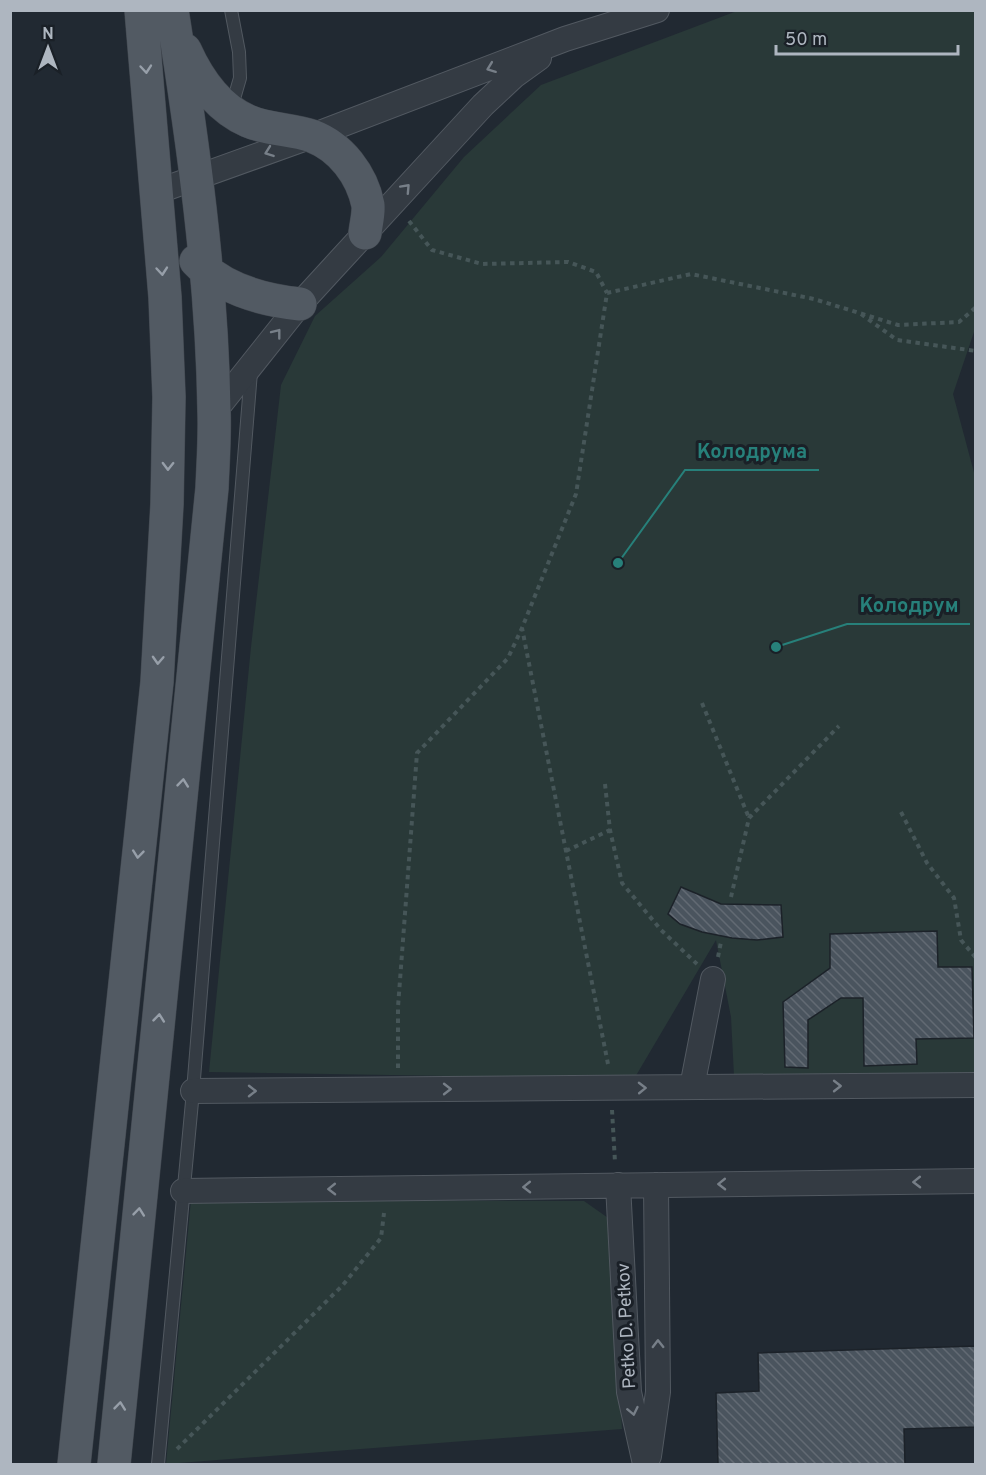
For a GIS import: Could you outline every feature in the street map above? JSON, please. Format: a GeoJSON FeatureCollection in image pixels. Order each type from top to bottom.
{"type":"FeatureCollection","features":[{"type":"Feature","properties":{"kind":"main road"},"geometry":{"type":"LineString","coordinates":[[74,1464],[157,682],[167,504],[169,397],[165,297],[141,10]]}},
{"type":"Feature","properties":{"kind":"main road"},"geometry":{"type":"LineString","coordinates":[[173,19],[198,76],[207,88],[231,110],[249,122],[312,136],[341,154],[361,182],[368,207],[365,232]]}},
{"type":"Feature","properties":{"kind":"main road"},"geometry":{"type":"LineString","coordinates":[[114,1464],[211,500],[214,412],[207,273],[197,178],[173,19]]}},
{"type":"Feature","properties":{"kind":"main road"},"geometry":{"type":"LineString","coordinates":[[157,202],[182,246],[207,273],[252,294],[276,301],[300,304]]}},
{"type":"Feature","properties":{"kind":"street"},"geometry":{"type":"LineString","coordinates":[[157,202],[197,178],[565,39],[657,10]]}},
{"type":"Feature","properties":{"kind":"street"},"geometry":{"type":"LineString","coordinates":[[214,412],[300,304],[483,105],[514,76],[565,39]]}},
{"type":"Feature","properties":{"kind":"street"},"geometry":{"type":"LineString","coordinates":[[692,1087],[713,979]]}},
{"type":"Feature","properties":{"kind":"street"},"geometry":{"type":"LineString","coordinates":[[193,1091],[975,1085]]}},
{"type":"Feature","properties":{"kind":"street"},"geometry":{"type":"LineString","coordinates":[[183,1191],[975,1181]]}},
{"type":"Feature","properties":{"kind":"street","name":"Petko D. Petkov"},"geometry":{"type":"LineString","coordinates":[[618,1185],[629,1392],[646,1464]]}},
{"type":"Feature","properties":{"kind":"street","name":"Petko D. Petkov"},"geometry":{"type":"LineString","coordinates":[[646,1464],[658,1392],[656,1185]]}},
{"type":"Feature","properties":{"kind":"lane"},"geometry":{"type":"LineString","coordinates":[[231,10],[239,52],[240,78],[231,110]]}},
{"type":"Feature","properties":{"kind":"lane"},"geometry":{"type":"LineString","coordinates":[[158,1464],[193,1091],[251,367]]}},
{"type":"Feature","properties":{"kind":"path"},"geometry":{"type":"LineString","coordinates":[[394,201],[432,250],[482,264],[568,262],[596,272],[607,293],[576,494],[522,628],[508,658],[417,753],[398,1007],[398,1090]]}},
{"type":"Feature","properties":{"kind":"path"},"geometry":{"type":"LineString","coordinates":[[607,293],[691,274],[814,298],[898,325],[959,322],[975,307]]}},
{"type":"Feature","properties":{"kind":"path"},"geometry":{"type":"LineString","coordinates":[[858,312],[897,340],[975,351]]}},
{"type":"Feature","properties":{"kind":"path"},"geometry":{"type":"LineString","coordinates":[[522,628],[612,1088],[612,1135],[618,1185]]}},
{"type":"Feature","properties":{"kind":"path"},"geometry":{"type":"LineString","coordinates":[[702,703],[749,818]]}},
{"type":"Feature","properties":{"kind":"path"},"geometry":{"type":"LineString","coordinates":[[731,897],[749,818],[839,726]]}},
{"type":"Feature","properties":{"kind":"path"},"geometry":{"type":"LineString","coordinates":[[605,784],[610,830],[622,883],[661,930],[713,979]]}},
{"type":"Feature","properties":{"kind":"path"},"geometry":{"type":"LineString","coordinates":[[902,812],[927,863],[954,898],[962,940],[975,958]]}},
{"type":"Feature","properties":{"kind":"path"},"geometry":{"type":"LineString","coordinates":[[566,851],[610,830]]}},
{"type":"Feature","properties":{"kind":"path"},"geometry":{"type":"LineString","coordinates":[[170,1456],[342,1286],[381,1238],[386,1189]]}},
{"type":"Feature","properties":{"kind":"shaded area"},"geometry":{"type":"Polygon","coordinates":[[[737,11],[975,11],[975,329],[953,394],[976,480],[975,1073],[734,1076],[731,1017],[716,940],[634,1079],[209,1072],[251,647],[281,385],[315,316],[381,257],[464,157],[541,85],[737,11]]]}},
{"type":"Feature","properties":{"kind":"shaded area"},"geometry":{"type":"Polygon","coordinates":[[[191,1200],[584,1201],[611,1220],[622,1429],[166,1464],[191,1200]]]}},
{"type":"Feature","properties":{"kind":"building"},"geometry":{"type":"Polygon","coordinates":[[[681,887],[721,904],[781,905],[783,937],[757,940],[732,938],[702,932],[680,924],[668,914],[681,887]]]}},
{"type":"Feature","properties":{"kind":"building"},"geometry":{"type":"Polygon","coordinates":[[[937,931],[938,967],[972,967],[974,1038],[916,1039],[917,1064],[864,1066],[863,998],[841,998],[808,1020],[808,1068],[785,1067],[783,1002],[830,968],[830,934],[937,931]]]}},
{"type":"Feature","properties":{"kind":"building"},"geometry":{"type":"Polygon","coordinates":[[[976,1346],[976,1427],[904,1429],[905,1464],[718,1464],[716,1393],[759,1391],[758,1353],[976,1346]]]}},
{"type":"Feature","properties":{"kind":"place","name":"Колодрума"},"geometry":{"type":"Point","coordinates":[618,563]}},
{"type":"Feature","properties":{"kind":"place","name":"Колодрум"},"geometry":{"type":"Point","coordinates":[776,647]}}]}
